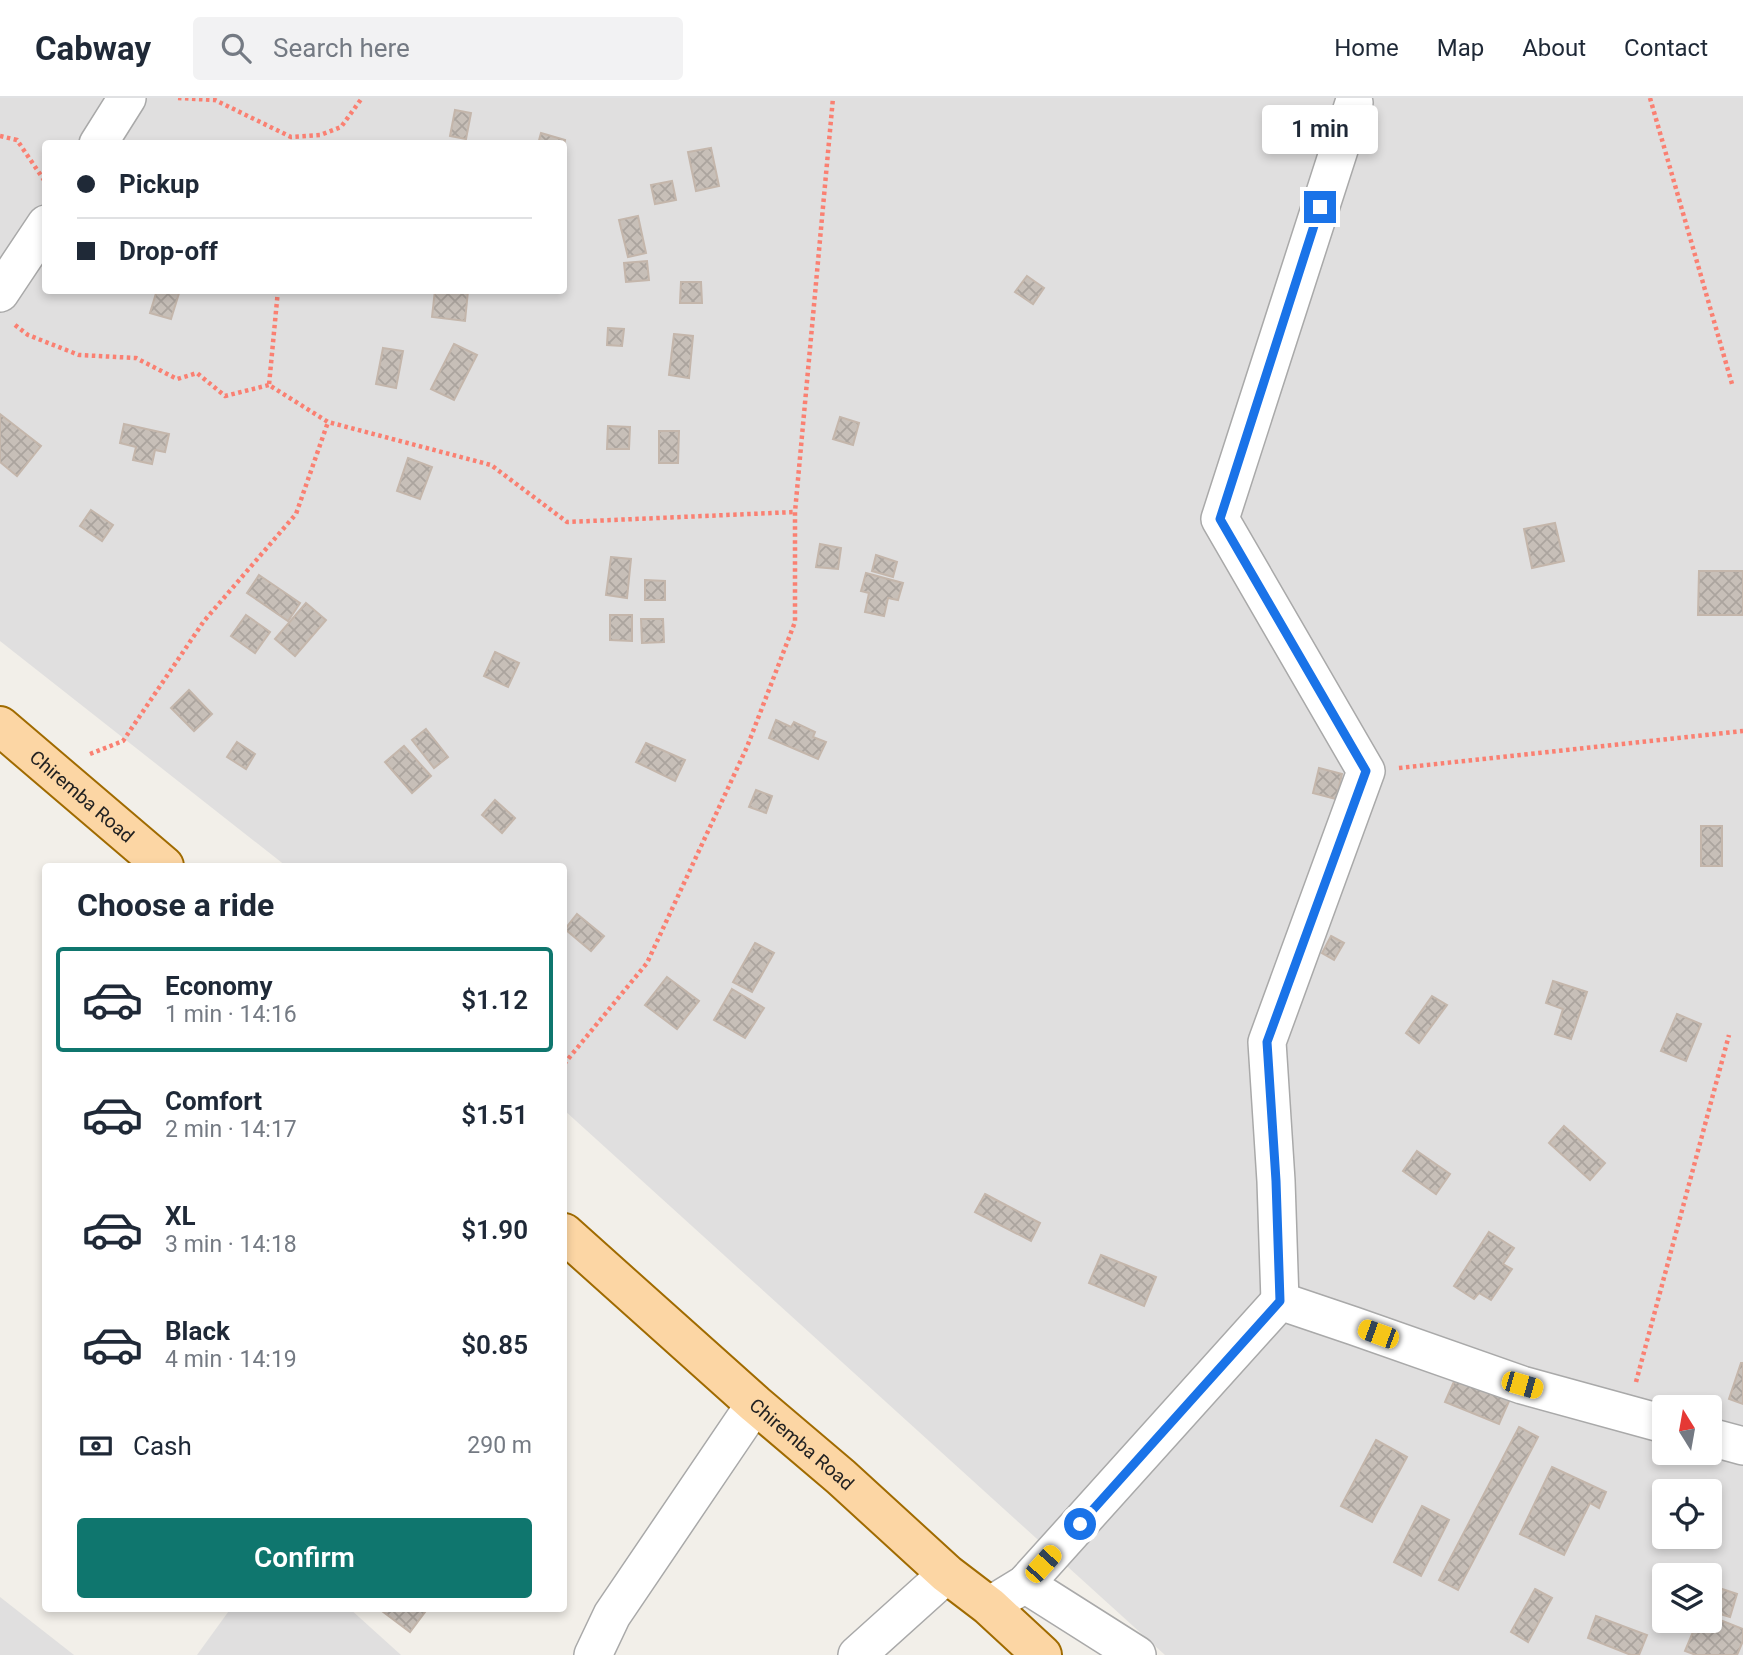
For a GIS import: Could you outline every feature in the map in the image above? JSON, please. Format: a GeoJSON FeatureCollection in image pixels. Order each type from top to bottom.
{"type":"FeatureCollection","features":[{"type":"Feature","properties":{"kind":"main road","name":"Chiremba Road"},"geometry":{"type":"LineString","coordinates":[[0,726],[160,863]]}},
{"type":"Feature","properties":{"kind":"main road","name":"Chiremba Road"},"geometry":{"type":"LineString","coordinates":[[567,1236],[755,1404],[841,1476],[947,1574],[989,1606],[1042,1655]]}},
{"type":"Feature","properties":{"kind":"street"},"geometry":{"type":"LineString","coordinates":[[100,140],[127,98]]}},
{"type":"Feature","properties":{"kind":"street"},"geometry":{"type":"LineString","coordinates":[[989,1606],[1025,1584],[1280,1301],[1267,1042],[1366,771],[1220,519],[1354,103]]}},
{"type":"Feature","properties":{"kind":"street"},"geometry":{"type":"LineString","coordinates":[[5,307],[42,232]]}},
{"type":"Feature","properties":{"kind":"street"},"geometry":{"type":"LineString","coordinates":[[1280,1301],[1522,1385],[1652,1421]]}},
{"type":"Feature","properties":{"kind":"street"},"geometry":{"type":"LineString","coordinates":[[593,1655],[612,1615],[755,1404]]}},
{"type":"Feature","properties":{"kind":"street"},"geometry":{"type":"LineString","coordinates":[[1722,1440],[1743,1446]]}},
{"type":"Feature","properties":{"kind":"street"},"geometry":{"type":"LineString","coordinates":[[857,1655],[947,1574]]}},
{"type":"Feature","properties":{"kind":"street"},"geometry":{"type":"LineString","coordinates":[[1025,1584],[1137,1655]]}},
{"type":"Feature","properties":{"kind":"path"},"geometry":{"type":"LineString","coordinates":[[178,98],[215,100],[291,140],[320,135],[341,127],[362,98]]}},
{"type":"Feature","properties":{"kind":"path"},"geometry":{"type":"LineString","coordinates":[[567,1060],[647,963],[747,747],[795,622],[795,512],[833,98]]}},
{"type":"Feature","properties":{"kind":"path"},"geometry":{"type":"LineString","coordinates":[[1650,98],[1732,384]]}},
{"type":"Feature","properties":{"kind":"path"},"geometry":{"type":"LineString","coordinates":[[0,136],[16,140],[42,177]]}},
{"type":"Feature","properties":{"kind":"path"},"geometry":{"type":"LineString","coordinates":[[269,385],[278,294]]}},
{"type":"Feature","properties":{"kind":"path"},"geometry":{"type":"LineString","coordinates":[[5,307],[28,335],[79,355],[136,358],[177,379],[197,373],[225,396],[269,385],[328,422],[491,466],[567,522],[795,512]]}},
{"type":"Feature","properties":{"kind":"path"},"geometry":{"type":"LineString","coordinates":[[50,769],[123,741],[204,621],[296,514],[328,422]]}},
{"type":"Feature","properties":{"kind":"path"},"geometry":{"type":"LineString","coordinates":[[1366,771],[1743,731]]}},
{"type":"Feature","properties":{"kind":"path"},"geometry":{"type":"LineString","coordinates":[[1627,1414],[1729,1035]]}},
{"type":"Feature","properties":{"kind":"shaded area"},"geometry":{"type":"Polygon","coordinates":[[[0,98],[1743,98],[1743,1655],[1165,1655],[567,1113],[567,863],[282,863],[0,641],[0,98]]]}},
{"type":"Feature","properties":{"kind":"shaded area"},"geometry":{"type":"Polygon","coordinates":[[[0,1597],[74,1655],[0,1655],[0,1597]]]}},
{"type":"Feature","properties":{"kind":"shaded area"},"geometry":{"type":"Polygon","coordinates":[[[228,1612],[353,1612],[401,1655],[197,1655],[228,1612]]]}},
{"type":"Feature","properties":{"kind":"building"},"geometry":{"type":"Polygon","coordinates":[[[455,110],[471,113],[466,139],[450,136],[455,110]]]}},
{"type":"Feature","properties":{"kind":"building"},"geometry":{"type":"Polygon","coordinates":[[[541,133],[565,140],[539,140],[541,133]]]}},
{"type":"Feature","properties":{"kind":"building"},"geometry":{"type":"Polygon","coordinates":[[[711,148],[719,186],[696,191],[688,152],[711,148]]]}},
{"type":"Feature","properties":{"kind":"building"},"geometry":{"type":"Polygon","coordinates":[[[672,181],[676,200],[655,204],[651,185],[672,181]]]}},
{"type":"Feature","properties":{"kind":"building"},"geometry":{"type":"Polygon","coordinates":[[[638,216],[646,253],[628,257],[619,220],[638,216]]]}},
{"type":"Feature","properties":{"kind":"building"},"geometry":{"type":"Polygon","coordinates":[[[647,261],[649,280],[626,282],[624,263],[647,261]]]}},
{"type":"Feature","properties":{"kind":"building"},"geometry":{"type":"Polygon","coordinates":[[[1027,276],[1044,288],[1033,304],[1015,292],[1027,276]]]}},
{"type":"Feature","properties":{"kind":"building"},"geometry":{"type":"Polygon","coordinates":[[[681,282],[701,282],[702,303],[680,303],[681,282]]]}},
{"type":"Feature","properties":{"kind":"building"},"geometry":{"type":"Polygon","coordinates":[[[156,294],[179,294],[171,319],[150,313],[156,294]]]}},
{"type":"Feature","properties":{"kind":"building"},"geometry":{"type":"Polygon","coordinates":[[[435,294],[468,294],[465,321],[432,317],[435,294]]]}},
{"type":"Feature","properties":{"kind":"building"},"geometry":{"type":"Polygon","coordinates":[[[608,328],[624,329],[622,346],[607,345],[608,328]]]}},
{"type":"Feature","properties":{"kind":"building"},"geometry":{"type":"Polygon","coordinates":[[[674,334],[693,336],[689,378],[669,375],[674,334]]]}},
{"type":"Feature","properties":{"kind":"building"},"geometry":{"type":"Polygon","coordinates":[[[454,344],[477,355],[454,400],[431,389],[454,344]]]}},
{"type":"Feature","properties":{"kind":"building"},"geometry":{"type":"Polygon","coordinates":[[[383,348],[403,351],[396,388],[376,384],[383,348]]]}},
{"type":"Feature","properties":{"kind":"building"},"geometry":{"type":"Polygon","coordinates":[[[0,414],[41,446],[17,476],[0,462],[0,414]]]}},
{"type":"Feature","properties":{"kind":"building"},"geometry":{"type":"Polygon","coordinates":[[[840,417],[859,423],[853,445],[833,439],[840,417]]]}},
{"type":"Feature","properties":{"kind":"building"},"geometry":{"type":"Polygon","coordinates":[[[124,424],[169,434],[165,452],[155,450],[152,464],[133,460],[136,447],[120,443],[124,424]]]}},
{"type":"Feature","properties":{"kind":"building"},"geometry":{"type":"Polygon","coordinates":[[[608,426],[630,427],[629,449],[607,449],[608,426]]]}},
{"type":"Feature","properties":{"kind":"building"},"geometry":{"type":"Polygon","coordinates":[[[659,431],[679,431],[678,463],[659,463],[659,431]]]}},
{"type":"Feature","properties":{"kind":"building"},"geometry":{"type":"Polygon","coordinates":[[[408,458],[432,467],[420,499],[397,491],[408,458]]]}},
{"type":"Feature","properties":{"kind":"building"},"geometry":{"type":"Polygon","coordinates":[[[91,510],[113,525],[102,541],[80,526],[91,510]]]}},
{"type":"Feature","properties":{"kind":"building"},"geometry":{"type":"Polygon","coordinates":[[[1555,523],[1564,561],[1532,568],[1524,529],[1555,523]]]}},
{"type":"Feature","properties":{"kind":"building"},"geometry":{"type":"Polygon","coordinates":[[[820,544],[841,548],[838,569],[816,567],[820,544]]]}},
{"type":"Feature","properties":{"kind":"building"},"geometry":{"type":"Polygon","coordinates":[[[876,555],[897,562],[893,577],[872,571],[876,555]]]}},
{"type":"Feature","properties":{"kind":"building"},"geometry":{"type":"Polygon","coordinates":[[[611,557],[631,559],[627,598],[606,595],[611,557]]]}},
{"type":"Feature","properties":{"kind":"building"},"geometry":{"type":"Polygon","coordinates":[[[1699,571],[1743,571],[1743,615],[1698,615],[1699,571]]]}},
{"type":"Feature","properties":{"kind":"building"},"geometry":{"type":"Polygon","coordinates":[[[866,573],[903,583],[898,600],[888,598],[884,616],[865,612],[869,593],[861,591],[866,573]]]}},
{"type":"Feature","properties":{"kind":"building"},"geometry":{"type":"Polygon","coordinates":[[[259,575],[300,603],[288,621],[247,593],[259,575]]]}},
{"type":"Feature","properties":{"kind":"building"},"geometry":{"type":"Polygon","coordinates":[[[645,580],[665,581],[665,600],[645,600],[645,580]]]}},
{"type":"Feature","properties":{"kind":"building"},"geometry":{"type":"Polygon","coordinates":[[[306,603],[326,620],[295,656],[275,639],[306,603]]]}},
{"type":"Feature","properties":{"kind":"building"},"geometry":{"type":"Polygon","coordinates":[[[246,615],[270,632],[255,653],[231,636],[246,615]]]}},
{"type":"Feature","properties":{"kind":"building"},"geometry":{"type":"Polygon","coordinates":[[[610,615],[632,615],[632,641],[610,640],[610,615]]]}},
{"type":"Feature","properties":{"kind":"building"},"geometry":{"type":"Polygon","coordinates":[[[641,619],[663,619],[664,642],[642,643],[641,619]]]}},
{"type":"Feature","properties":{"kind":"building"},"geometry":{"type":"Polygon","coordinates":[[[495,652],[519,663],[508,687],[484,676],[495,652]]]}},
{"type":"Feature","properties":{"kind":"building"},"geometry":{"type":"Polygon","coordinates":[[[189,690],[212,714],[194,731],[171,708],[189,690]]]}},
{"type":"Feature","properties":{"kind":"building"},"geometry":{"type":"Polygon","coordinates":[[[776,720],[791,727],[794,722],[815,732],[813,737],[826,742],[818,759],[769,738],[776,720]]]}},
{"type":"Feature","properties":{"kind":"building"},"geometry":{"type":"Polygon","coordinates":[[[426,729],[448,757],[434,768],[412,740],[426,729]]]}},
{"type":"Feature","properties":{"kind":"building"},"geometry":{"type":"Polygon","coordinates":[[[237,742],[255,754],[246,769],[227,757],[237,742]]]}},
{"type":"Feature","properties":{"kind":"building"},"geometry":{"type":"Polygon","coordinates":[[[646,743],[685,760],[675,781],[636,762],[646,743]]]}},
{"type":"Feature","properties":{"kind":"building"},"geometry":{"type":"Polygon","coordinates":[[[404,746],[431,776],[412,793],[385,762],[404,746]]]}},
{"type":"Feature","properties":{"kind":"building"},"geometry":{"type":"Polygon","coordinates":[[[1319,768],[1342,774],[1336,799],[1313,793],[1319,768]]]}},
{"type":"Feature","properties":{"kind":"building"},"geometry":{"type":"Polygon","coordinates":[[[756,790],[772,796],[766,813],[749,807],[756,790]]]}},
{"type":"Feature","properties":{"kind":"building"},"geometry":{"type":"Polygon","coordinates":[[[495,800],[515,818],[502,833],[482,815],[495,800]]]}},
{"type":"Feature","properties":{"kind":"building"},"geometry":{"type":"Polygon","coordinates":[[[1701,826],[1722,826],[1722,866],[1701,866],[1701,826]]]}},
{"type":"Feature","properties":{"kind":"building"},"geometry":{"type":"Polygon","coordinates":[[[577,914],[604,936],[591,951],[567,931],[567,926],[577,914]]]}},
{"type":"Feature","properties":{"kind":"building"},"geometry":{"type":"Polygon","coordinates":[[[1331,936],[1344,943],[1334,960],[1322,953],[1331,936]]]}},
{"type":"Feature","properties":{"kind":"building"},"geometry":{"type":"Polygon","coordinates":[[[755,943],[774,953],[752,992],[733,982],[755,943]]]}},
{"type":"Feature","properties":{"kind":"building"},"geometry":{"type":"Polygon","coordinates":[[[667,977],[699,1001],[677,1029],[645,1005],[667,977]]]}},
{"type":"Feature","properties":{"kind":"building"},"geometry":{"type":"Polygon","coordinates":[[[1553,981],[1587,992],[1571,1039],[1555,1034],[1563,1009],[1546,1003],[1553,981]]]}},
{"type":"Feature","properties":{"kind":"building"},"geometry":{"type":"Polygon","coordinates":[[[732,989],[764,1008],[745,1038],[714,1020],[732,989]]]}},
{"type":"Feature","properties":{"kind":"building"},"geometry":{"type":"Polygon","coordinates":[[[1432,996],[1447,1005],[1419,1043],[1406,1033],[1432,996]]]}},
{"type":"Feature","properties":{"kind":"building"},"geometry":{"type":"Polygon","coordinates":[[[1677,1014],[1701,1024],[1686,1061],[1661,1051],[1677,1014]]]}},
{"type":"Feature","properties":{"kind":"building"},"geometry":{"type":"Polygon","coordinates":[[[1564,1126],[1605,1163],[1590,1180],[1549,1143],[1564,1126]]]}},
{"type":"Feature","properties":{"kind":"building"},"geometry":{"type":"Polygon","coordinates":[[[1417,1151],[1450,1174],[1436,1194],[1403,1171],[1417,1151]]]}},
{"type":"Feature","properties":{"kind":"building"},"geometry":{"type":"Polygon","coordinates":[[[985,1194],[1040,1223],[1031,1241],[975,1212],[985,1194]]]}},
{"type":"Feature","properties":{"kind":"building"},"geometry":{"type":"Polygon","coordinates":[[[1489,1232],[1514,1248],[1503,1264],[1512,1269],[1491,1300],[1479,1293],[1474,1299],[1454,1286],[1489,1232]]]}},
{"type":"Feature","properties":{"kind":"building"},"geometry":{"type":"Polygon","coordinates":[[[1101,1255],[1156,1277],[1144,1306],[1089,1283],[1101,1255]]]}},
{"type":"Feature","properties":{"kind":"building"},"geometry":{"type":"Polygon","coordinates":[[[1743,1363],[1743,1404],[1729,1399],[1743,1363]]]}},
{"type":"Feature","properties":{"kind":"building"},"geometry":{"type":"Polygon","coordinates":[[[1456,1377],[1510,1399],[1499,1424],[1445,1402],[1456,1377]]]}},
{"type":"Feature","properties":{"kind":"building"},"geometry":{"type":"Polygon","coordinates":[[[1519,1427],[1538,1437],[1458,1590],[1439,1580],[1519,1427]]]}},
{"type":"Feature","properties":{"kind":"building"},"geometry":{"type":"Polygon","coordinates":[[[1376,1440],[1407,1457],[1372,1522],[1341,1506],[1376,1440]]]}},
{"type":"Feature","properties":{"kind":"building"},"geometry":{"type":"Polygon","coordinates":[[[1552,1467],[1606,1492],[1599,1508],[1590,1503],[1564,1555],[1520,1534],[1552,1467]]]}},
{"type":"Feature","properties":{"kind":"building"},"geometry":{"type":"Polygon","coordinates":[[[1422,1506],[1449,1520],[1421,1576],[1394,1562],[1422,1506]]]}},
{"type":"Feature","properties":{"kind":"building"},"geometry":{"type":"Polygon","coordinates":[[[1535,1589],[1552,1598],[1528,1642],[1511,1632],[1535,1589]]]}},
{"type":"Feature","properties":{"kind":"building"},"geometry":{"type":"Polygon","coordinates":[[[1722,1589],[1737,1594],[1730,1617],[1722,1615],[1722,1589]]]}},
{"type":"Feature","properties":{"kind":"building"},"geometry":{"type":"Polygon","coordinates":[[[383,1612],[425,1612],[410,1632],[383,1612]]]}},
{"type":"Feature","properties":{"kind":"building"},"geometry":{"type":"Polygon","coordinates":[[[1596,1616],[1647,1635],[1639,1655],[1631,1655],[1588,1638],[1596,1616]]]}},
{"type":"Feature","properties":{"kind":"building"},"geometry":{"type":"Polygon","coordinates":[[[1722,1621],[1743,1629],[1743,1641],[1737,1655],[1696,1655],[1685,1651],[1693,1633],[1722,1633],[1722,1621]]]}},
{"type":"Feature","properties":{"kind":"route"},"geometry":{"type":"LineString","coordinates":[[1080,1524],[1280,1301],[1267,1042],[1366,771],[1220,519],[1320,207]]}}]}
